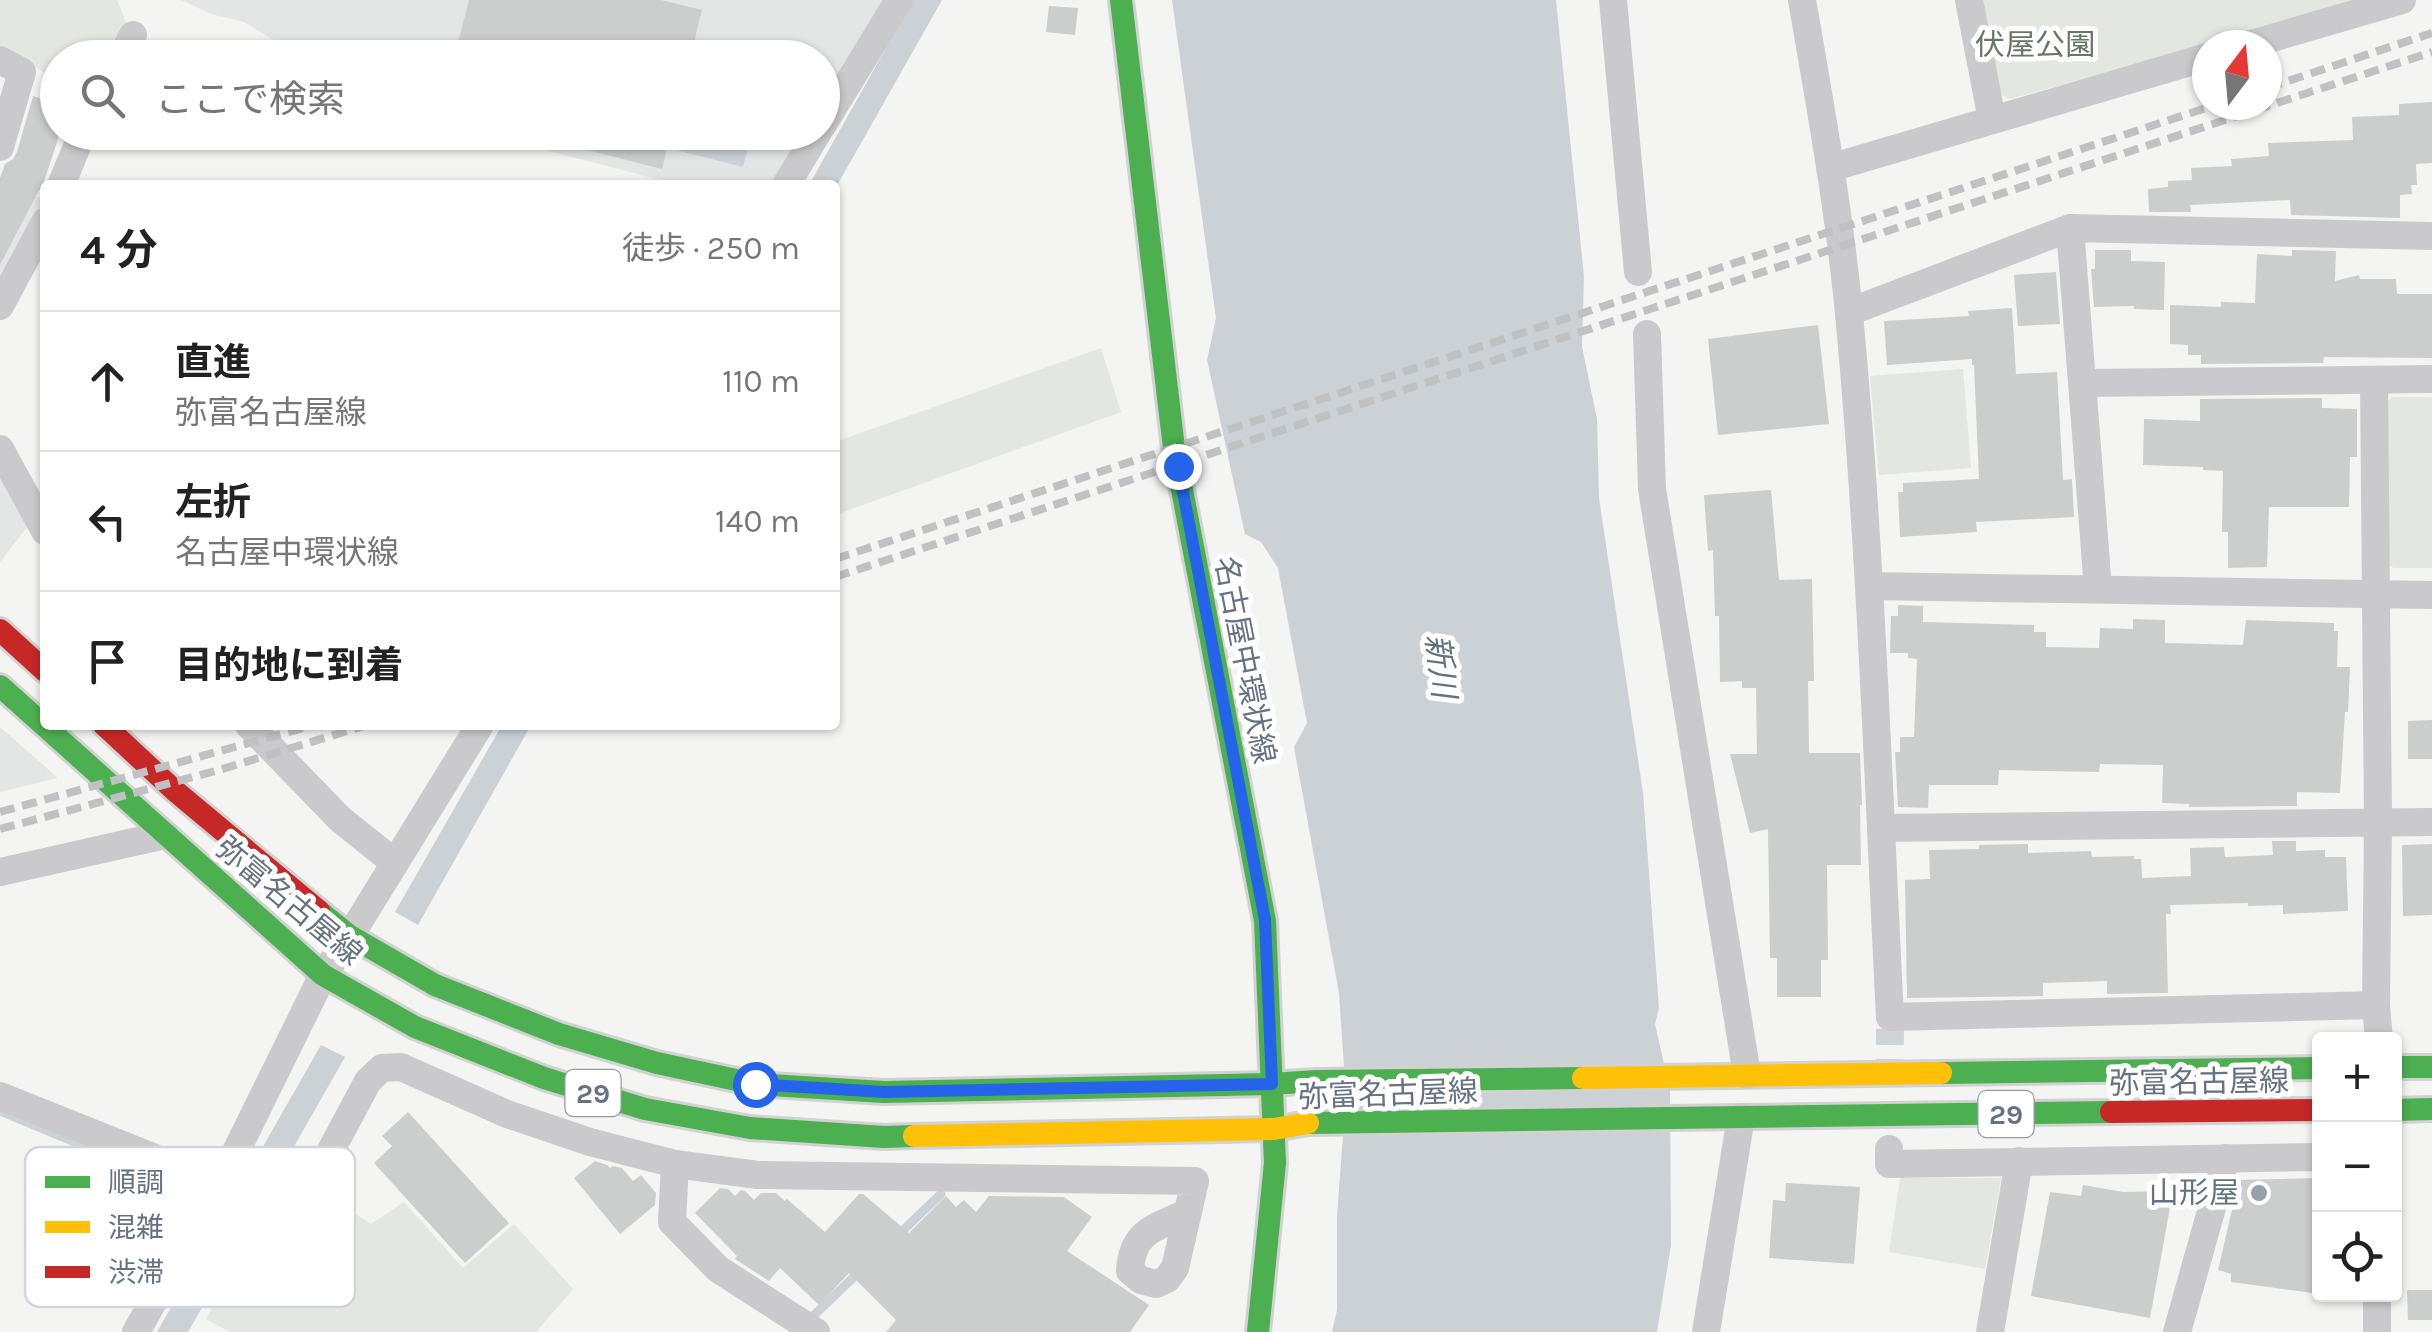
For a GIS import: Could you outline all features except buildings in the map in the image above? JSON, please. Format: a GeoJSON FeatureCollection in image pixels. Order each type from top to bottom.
{"type":"FeatureCollection","features":[{"type":"Feature","properties":{"kind":"main road","name":"名古屋中環状線"},"geometry":{"type":"LineString","coordinates":[[1121,0],[1174,448],[1265,920],[1275,1163],[1258,1332]]}},
{"type":"Feature","properties":{"kind":"main road"},"geometry":{"type":"LineString","coordinates":[[0,630],[40,666]]}},
{"type":"Feature","properties":{"kind":"main road","name":"弥富名古屋線"},"geometry":{"type":"LineString","coordinates":[[0,686],[40,722]]}},
{"type":"Feature","properties":{"kind":"main road","name":"弥富名古屋線"},"geometry":{"type":"LineString","coordinates":[[48,730],[323,975],[415,1028],[544,1078],[646,1108],[750,1128],[884,1137],[1274,1129],[1317,1122],[2312,1110]]}},
{"type":"Feature","properties":{"kind":"main road","name":"弥富名古屋線"},"geometry":{"type":"LineString","coordinates":[[109,730],[174,790],[350,936],[435,984],[560,1034],[657,1062],[755,1084],[884,1092],[1316,1080],[2312,1068]]}},
{"type":"Feature","properties":{"kind":"main road"},"geometry":{"type":"LineString","coordinates":[[2402,1067],[2432,1066]]}},
{"type":"Feature","properties":{"kind":"main road"},"geometry":{"type":"LineString","coordinates":[[2402,1110],[2432,1109]]}},
{"type":"Feature","properties":{"kind":"street"},"geometry":{"type":"LineString","coordinates":[[840,97],[899,0]]}},
{"type":"Feature","properties":{"kind":"street"},"geometry":{"type":"LineString","coordinates":[[1613,0],[1638,272]]}},
{"type":"Feature","properties":{"kind":"street"},"geometry":{"type":"LineString","coordinates":[[1802,0],[1849,312],[1869,586],[1890,1023],[2376,1004]]}},
{"type":"Feature","properties":{"kind":"street"},"geometry":{"type":"LineString","coordinates":[[1970,0],[1992,120]]}},
{"type":"Feature","properties":{"kind":"street"},"geometry":{"type":"LineString","coordinates":[[2282,35],[2402,0]]}},
{"type":"Feature","properties":{"kind":"street"},"geometry":{"type":"LineString","coordinates":[[0,60],[22,72],[0,147]]}},
{"type":"Feature","properties":{"kind":"street"},"geometry":{"type":"LineString","coordinates":[[1830,168],[2192,61]]}},
{"type":"Feature","properties":{"kind":"street"},"geometry":{"type":"LineString","coordinates":[[62,180],[75,150]]}},
{"type":"Feature","properties":{"kind":"street"},"geometry":{"type":"LineString","coordinates":[[789,180],[807,150]]}},
{"type":"Feature","properties":{"kind":"street"},"geometry":{"type":"LineString","coordinates":[[1849,312],[2070,228],[2432,236]]}},
{"type":"Feature","properties":{"kind":"street"},"geometry":{"type":"LineString","coordinates":[[2070,228],[2098,588]]}},
{"type":"Feature","properties":{"kind":"street"},"geometry":{"type":"LineString","coordinates":[[0,306],[40,231]]}},
{"type":"Feature","properties":{"kind":"street"},"geometry":{"type":"LineString","coordinates":[[1646,334],[1652,488],[1747,1074]]}},
{"type":"Feature","properties":{"kind":"street"},"geometry":{"type":"LineString","coordinates":[[2374,380],[2378,1032]]}},
{"type":"Feature","properties":{"kind":"street"},"geometry":{"type":"LineString","coordinates":[[2084,383],[2432,380]]}},
{"type":"Feature","properties":{"kind":"street"},"geometry":{"type":"LineString","coordinates":[[0,449],[40,522]]}},
{"type":"Feature","properties":{"kind":"street"},"geometry":{"type":"LineString","coordinates":[[1869,586],[2432,595]]}},
{"type":"Feature","properties":{"kind":"street"},"geometry":{"type":"LineString","coordinates":[[253,730],[340,820],[395,862]]}},
{"type":"Feature","properties":{"kind":"street"},"geometry":{"type":"LineString","coordinates":[[243,1147],[323,975],[477,730]]}},
{"type":"Feature","properties":{"kind":"street"},"geometry":{"type":"LineString","coordinates":[[1880,828],[2432,822]]}},
{"type":"Feature","properties":{"kind":"street"},"geometry":{"type":"LineString","coordinates":[[0,872],[164,835]]}},
{"type":"Feature","properties":{"kind":"street"},"geometry":{"type":"LineString","coordinates":[[333,1147],[368,1081],[382,1068],[400,1067],[507,1114],[590,1142],[676,1164],[758,1175],[1196,1180],[1188,1212]]}},
{"type":"Feature","properties":{"kind":"street"},"geometry":{"type":"LineString","coordinates":[[0,1096],[126,1147]]}},
{"type":"Feature","properties":{"kind":"street"},"geometry":{"type":"LineString","coordinates":[[1706,1332],[1741,1117]]}},
{"type":"Feature","properties":{"kind":"street"},"geometry":{"type":"LineString","coordinates":[[1889,1149],[1889,1164],[2312,1157]]}},
{"type":"Feature","properties":{"kind":"street"},"geometry":{"type":"LineString","coordinates":[[2177,1332],[2226,1158]]}},
{"type":"Feature","properties":{"kind":"street"},"geometry":{"type":"LineString","coordinates":[[1990,1332],[2019,1161]]}},
{"type":"Feature","properties":{"kind":"street"},"geometry":{"type":"LineString","coordinates":[[676,1164],[672,1222],[718,1269],[816,1332]]}},
{"type":"Feature","properties":{"kind":"street"},"geometry":{"type":"LineString","coordinates":[[2377,1302],[2377,1332]]}},
{"type":"Feature","properties":{"kind":"street"},"geometry":{"type":"LineString","coordinates":[[136,1332],[151,1307]]}},
{"type":"Feature","properties":{"kind":"shaded area"},"geometry":{"type":"Polygon","coordinates":[[[181,0],[889,0],[840,84],[840,40],[273,40],[244,22],[211,14],[181,0]]]}},
{"type":"Feature","properties":{"kind":"shaded area"},"geometry":{"type":"Polygon","coordinates":[[[545,150],[801,150],[783,180],[661,180],[545,150]]]}},
{"type":"Feature","properties":{"kind":"shaded area"},"geometry":{"type":"Polygon","coordinates":[[[0,185],[40,198],[40,207],[0,284],[0,185]]]}},
{"type":"Feature","properties":{"kind":"shaded area"},"geometry":{"type":"Polygon","coordinates":[[[0,474],[28,526],[0,562],[0,474]]]}},
{"type":"Feature","properties":{"kind":"shaded area"},"geometry":{"type":"Polygon","coordinates":[[[0,727],[58,778],[0,792],[0,727]]]}},
{"type":"Feature","properties":{"kind":"green space"},"geometry":{"type":"Polygon","coordinates":[[[0,0],[117,0],[126,23],[117,40],[40,40],[40,70],[0,45],[0,0]]]}},
{"type":"Feature","properties":{"kind":"green space","name":"伏屋公園"},"geometry":{"type":"Polygon","coordinates":[[[1979,0],[2367,0],[2259,30],[2192,30],[2192,49],[2010,99],[1997,93],[1979,0]]]}},
{"type":"Feature","properties":{"kind":"green space"},"geometry":{"type":"Polygon","coordinates":[[[1101,348],[1121,412],[840,513],[840,440],[1101,348]]]}},
{"type":"Feature","properties":{"kind":"green space"},"geometry":{"type":"Polygon","coordinates":[[[1963,369],[1971,468],[1879,475],[1870,376],[1963,369]]]}},
{"type":"Feature","properties":{"kind":"green space"},"geometry":{"type":"Polygon","coordinates":[[[2392,397],[2432,397],[2432,568],[2394,568],[2385,563],[2382,408],[2392,397]]]}},
{"type":"Feature","properties":{"kind":"green space"},"geometry":{"type":"Polygon","coordinates":[[[1900,1178],[2001,1178],[1985,1269],[1889,1252],[1900,1178]]]}},
{"type":"Feature","properties":{"kind":"green space"},"geometry":{"type":"Polygon","coordinates":[[[404,1202],[463,1268],[514,1224],[573,1289],[536,1332],[230,1332],[206,1319],[213,1307],[355,1307],[355,1214],[371,1224],[404,1202]]]}},
{"type":"Feature","properties":{"kind":"water"},"geometry":{"type":"Polygon","coordinates":[[[913,0],[942,0],[840,180],[812,180],[829,150],[840,150],[840,130],[913,0]]]}},
{"type":"Feature","properties":{"kind":"water","name":"新川"},"geometry":{"type":"Polygon","coordinates":[[[1172,0],[1556,0],[1584,277],[1582,347],[1597,419],[1599,498],[1643,793],[1659,1008],[1655,1024],[1670,1090],[1671,1245],[1657,1332],[1332,1332],[1337,1310],[1337,1215],[1346,1096],[1339,993],[1294,747],[1307,723],[1278,568],[1261,542],[1245,534],[1207,360],[1216,318],[1172,0]]]}},
{"type":"Feature","properties":{"kind":"water"},"geometry":{"type":"Polygon","coordinates":[[[676,150],[748,150],[743,167],[676,150]]]}},
{"type":"Feature","properties":{"kind":"water"},"geometry":{"type":"Polygon","coordinates":[[[499,730],[528,730],[418,925],[395,912],[499,730]]]}},
{"type":"Feature","properties":{"kind":"water"},"geometry":{"type":"Polygon","coordinates":[[[321,1045],[345,1057],[294,1147],[263,1147],[321,1045]]]}},
{"type":"Feature","properties":{"kind":"water"},"geometry":{"type":"Polygon","coordinates":[[[171,1307],[202,1307],[188,1332],[157,1332],[171,1307]]]}},
{"type":"Feature","properties":{"kind":"waterway"},"geometry":{"type":"LineString","coordinates":[[0,1111],[86,1147]]}},
{"type":"Feature","properties":{"kind":"waterway"},"geometry":{"type":"LineString","coordinates":[[896,1237],[941,1194]]}},
{"type":"Feature","properties":{"kind":"waterway"},"geometry":{"type":"LineString","coordinates":[[809,1320],[859,1272]]}},
{"type":"Feature","properties":{"kind":"tunnel"},"geometry":{"type":"LineString","coordinates":[[1889,1087],[1890,1029]]}},
{"type":"Feature","properties":{"kind":"railway"},"geometry":{"type":"LineString","coordinates":[[2282,83],[2432,33]]}},
{"type":"Feature","properties":{"kind":"railway"},"geometry":{"type":"LineString","coordinates":[[840,575],[2432,52]]}},
{"type":"Feature","properties":{"kind":"railway"},"geometry":{"type":"LineString","coordinates":[[840,557],[2192,113]]}},
{"type":"Feature","properties":{"kind":"railway"},"geometry":{"type":"LineString","coordinates":[[0,812],[296,730]]}},
{"type":"Feature","properties":{"kind":"railway"},"geometry":{"type":"LineString","coordinates":[[0,829],[351,730]]}},
{"type":"Feature","properties":{"kind":"traffic: fast"},"geometry":{"type":"LineString","coordinates":[[1121,0],[1174,448],[1265,921],[1275,1163],[1258,1332]]}},
{"type":"Feature","properties":{"kind":"traffic: fast"},"geometry":{"type":"LineString","coordinates":[[0,686],[40,722]]}},
{"type":"Feature","properties":{"kind":"traffic: fast"},"geometry":{"type":"LineString","coordinates":[[49,730],[323,975],[415,1027],[544,1078],[645,1109],[750,1128],[914,1136]]}},
{"type":"Feature","properties":{"kind":"traffic: fast"},"geometry":{"type":"LineString","coordinates":[[319,911],[350,936],[435,985],[559,1034],[657,1063],[755,1084],[884,1092],[1583,1078]]}},
{"type":"Feature","properties":{"kind":"traffic: fast"},"geometry":{"type":"LineString","coordinates":[[2402,1067],[2432,1067]]}},
{"type":"Feature","properties":{"kind":"traffic: fast"},"geometry":{"type":"LineString","coordinates":[[1941,1073],[2312,1068]]}},
{"type":"Feature","properties":{"kind":"traffic: fast"},"geometry":{"type":"LineString","coordinates":[[2402,1110],[2432,1109]]}},
{"type":"Feature","properties":{"kind":"traffic: fast"},"geometry":{"type":"LineString","coordinates":[[1308,1123],[2111,1112]]}},
{"type":"Feature","properties":{"kind":"traffic: slow"},"geometry":{"type":"LineString","coordinates":[[1583,1078],[1941,1073]]}},
{"type":"Feature","properties":{"kind":"traffic: slow"},"geometry":{"type":"LineString","coordinates":[[914,1136],[1274,1129],[1308,1123]]}},
{"type":"Feature","properties":{"kind":"traffic: jam"},"geometry":{"type":"LineString","coordinates":[[0,630],[40,666]]}},
{"type":"Feature","properties":{"kind":"traffic: jam"},"geometry":{"type":"LineString","coordinates":[[109,730],[174,790],[319,911]]}},
{"type":"Feature","properties":{"kind":"traffic: jam"},"geometry":{"type":"LineString","coordinates":[[2111,1112],[2312,1110]]}},
{"type":"Feature","properties":{"kind":"place","name":"山形屋"},"geometry":{"type":"Point","coordinates":[2259,1193]}},
{"type":"Feature","properties":{"kind":"route"},"geometry":{"type":"LineString","coordinates":[[755,1084],[884,1092],[1272,1084],[1265,920],[1178,466]]}}]}
